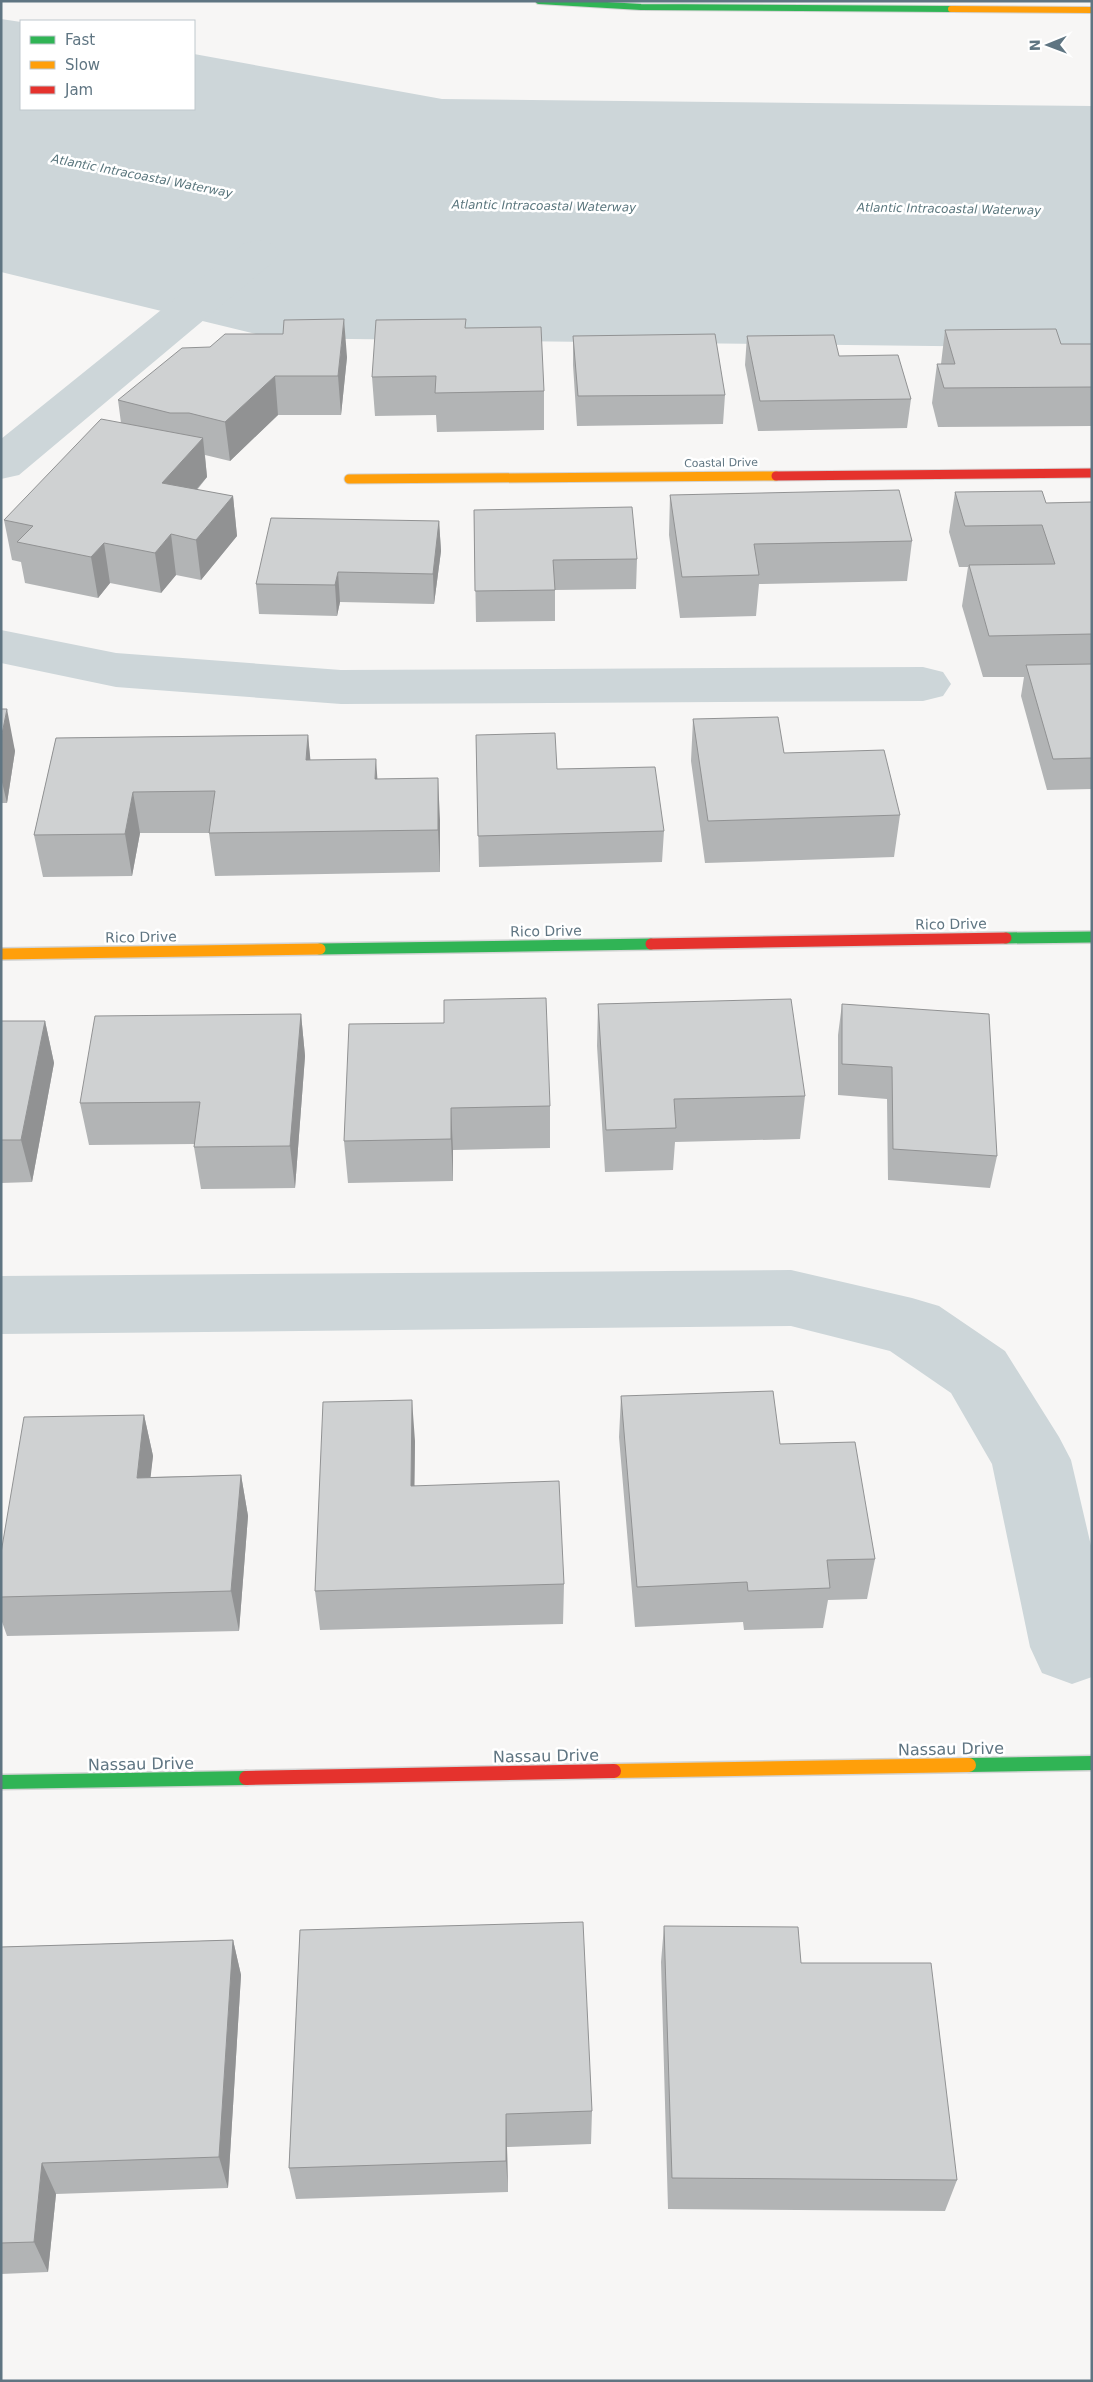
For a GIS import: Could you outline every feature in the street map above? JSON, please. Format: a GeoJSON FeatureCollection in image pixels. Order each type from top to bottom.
{"type":"FeatureCollection","features":[{"type":"Feature","properties":{"kind":"street"},"geometry":{"type":"LineString","coordinates":[[539,1],[641,6],[1092,10]]}},
{"type":"Feature","properties":{"kind":"street","name":"Coastal Drive"},"geometry":{"type":"LineString","coordinates":[[350,480],[1092,473]]}},
{"type":"Feature","properties":{"kind":"street","name":"Rico Drive"},"geometry":{"type":"LineString","coordinates":[[1,954],[1092,937]]}},
{"type":"Feature","properties":{"kind":"street","name":"Nassau Drive"},"geometry":{"type":"LineString","coordinates":[[1,1782],[1092,1763]]}},
{"type":"Feature","properties":{"kind":"water","name":"Atlantic Intracoastal Waterway"},"geometry":{"type":"Polygon","coordinates":[[[1,19],[20,22],[20,110],[195,110],[195,54],[442,99],[1092,106],[1092,348],[272,338],[1,272],[1,19]]]}},
{"type":"Feature","properties":{"kind":"building"},"geometry":{"type":"Polygon","coordinates":[[[344,319],[338,376],[275,376],[225,422],[189,413],[170,413],[118,400],[182,348],[210,347],[225,334],[283,334],[284,320],[344,319]]]}},
{"type":"Feature","properties":{"kind":"building"},"geometry":{"type":"Polygon","coordinates":[[[466,319],[465,328],[541,327],[544,391],[435,393],[436,376],[372,377],[376,320],[466,319]]]}},
{"type":"Feature","properties":{"kind":"building"},"geometry":{"type":"Polygon","coordinates":[[[1056,329],[1061,344],[1092,344],[1092,387],[944,388],[937,364],[955,364],[945,330],[1056,329]]]}},
{"type":"Feature","properties":{"kind":"building"},"geometry":{"type":"Polygon","coordinates":[[[715,334],[725,395],[578,396],[573,336],[715,334]]]}},
{"type":"Feature","properties":{"kind":"building"},"geometry":{"type":"Polygon","coordinates":[[[834,335],[839,356],[898,355],[911,399],[760,401],[747,336],[834,335]]]}},
{"type":"Feature","properties":{"kind":"building"},"geometry":{"type":"Polygon","coordinates":[[[101,419],[203,438],[162,483],[233,496],[196,540],[171,534],[155,553],[104,543],[91,557],[17,542],[33,526],[4,520],[101,419]]]}},
{"type":"Feature","properties":{"kind":"building"},"geometry":{"type":"Polygon","coordinates":[[[899,490],[912,541],[754,544],[759,575],[682,577],[670,495],[899,490]]]}},
{"type":"Feature","properties":{"kind":"building"},"geometry":{"type":"Polygon","coordinates":[[[1042,491],[1046,503],[1092,502],[1092,634],[989,636],[969,565],[1055,564],[1042,525],[965,526],[955,492],[1042,491]]]}},
{"type":"Feature","properties":{"kind":"building"},"geometry":{"type":"Polygon","coordinates":[[[632,507],[637,559],[553,560],[555,590],[475,591],[474,510],[632,507]]]}},
{"type":"Feature","properties":{"kind":"building"},"geometry":{"type":"Polygon","coordinates":[[[271,518],[439,521],[433,574],[338,572],[335,585],[256,584],[271,518]]]}},
{"type":"Feature","properties":{"kind":"building"},"geometry":{"type":"Polygon","coordinates":[[[1092,664],[1092,758],[1053,759],[1026,665],[1092,664]]]}},
{"type":"Feature","properties":{"kind":"building"},"geometry":{"type":"Polygon","coordinates":[[[1,709],[7,709],[1,739],[1,709]]]}},
{"type":"Feature","properties":{"kind":"building"},"geometry":{"type":"Polygon","coordinates":[[[778,717],[784,753],[884,750],[900,815],[708,821],[693,719],[778,717]]]}},
{"type":"Feature","properties":{"kind":"building"},"geometry":{"type":"Polygon","coordinates":[[[555,733],[557,769],[655,767],[664,831],[478,836],[476,735],[555,733]]]}},
{"type":"Feature","properties":{"kind":"building"},"geometry":{"type":"Polygon","coordinates":[[[308,735],[306,760],[376,759],[375,779],[438,778],[438,830],[209,833],[215,791],[133,792],[125,834],[34,835],[56,738],[308,735]]]}},
{"type":"Feature","properties":{"kind":"building"},"geometry":{"type":"Polygon","coordinates":[[[546,998],[550,1106],[451,1108],[451,1139],[344,1141],[349,1024],[444,1023],[444,1000],[546,998]]]}},
{"type":"Feature","properties":{"kind":"building"},"geometry":{"type":"Polygon","coordinates":[[[791,999],[805,1096],[674,1099],[676,1128],[606,1130],[598,1004],[791,999]]]}},
{"type":"Feature","properties":{"kind":"building"},"geometry":{"type":"Polygon","coordinates":[[[842,1004],[989,1014],[997,1156],[893,1149],[892,1067],[842,1064],[842,1004]]]}},
{"type":"Feature","properties":{"kind":"building"},"geometry":{"type":"Polygon","coordinates":[[[301,1014],[290,1146],[194,1147],[200,1102],[80,1103],[95,1016],[301,1014]]]}},
{"type":"Feature","properties":{"kind":"building"},"geometry":{"type":"Polygon","coordinates":[[[1,1021],[45,1021],[21,1140],[1,1140],[1,1021]]]}},
{"type":"Feature","properties":{"kind":"building"},"geometry":{"type":"Polygon","coordinates":[[[773,1391],[780,1444],[855,1442],[875,1559],[827,1560],[830,1588],[748,1591],[747,1582],[637,1587],[621,1396],[773,1391]]]}},
{"type":"Feature","properties":{"kind":"building"},"geometry":{"type":"Polygon","coordinates":[[[412,1400],[411,1486],[559,1481],[564,1584],[315,1591],[323,1402],[412,1400]]]}},
{"type":"Feature","properties":{"kind":"building"},"geometry":{"type":"Polygon","coordinates":[[[144,1415],[137,1478],[241,1475],[231,1591],[1,1597],[1,1553],[24,1417],[144,1415]]]}},
{"type":"Feature","properties":{"kind":"building"},"geometry":{"type":"Polygon","coordinates":[[[583,1922],[592,2111],[506,2114],[506,2161],[289,2168],[300,1930],[583,1922]]]}},
{"type":"Feature","properties":{"kind":"building"},"geometry":{"type":"Polygon","coordinates":[[[664,1926],[798,1927],[801,1963],[931,1963],[957,2180],[672,2178],[664,1926]]]}},
{"type":"Feature","properties":{"kind":"building"},"geometry":{"type":"Polygon","coordinates":[[[233,1940],[219,2157],[42,2163],[34,2242],[1,2243],[1,1947],[233,1940]]]}},
{"type":"Feature","properties":{"kind":"waterway"},"geometry":{"type":"LineString","coordinates":[[1,464],[258,253]]}},
{"type":"Feature","properties":{"kind":"waterway"},"geometry":{"type":"LineString","coordinates":[[1,646],[116,670],[341,687],[923,684]]}},
{"type":"Feature","properties":{"kind":"waterway"},"geometry":{"type":"LineString","coordinates":[[1,1305],[791,1298],[912,1327],[978,1372],[1031,1460],[1072,1647]]}},
{"type":"Feature","properties":{"kind":"traffic: fast"},"geometry":{"type":"LineString","coordinates":[[539,1],[641,7],[951,9]]}},
{"type":"Feature","properties":{"kind":"traffic: fast"},"geometry":{"type":"LineString","coordinates":[[1006,938],[1092,937]]}},
{"type":"Feature","properties":{"kind":"traffic: fast"},"geometry":{"type":"LineString","coordinates":[[320,949],[651,944]]}},
{"type":"Feature","properties":{"kind":"traffic: fast"},"geometry":{"type":"LineString","coordinates":[[969,1765],[1092,1763]]}},
{"type":"Feature","properties":{"kind":"traffic: fast"},"geometry":{"type":"LineString","coordinates":[[1,1782],[246,1778]]}},
{"type":"Feature","properties":{"kind":"traffic: slow"},"geometry":{"type":"LineString","coordinates":[[951,9],[1092,10]]}},
{"type":"Feature","properties":{"kind":"traffic: slow"},"geometry":{"type":"LineString","coordinates":[[349,479],[776,476]]}},
{"type":"Feature","properties":{"kind":"traffic: slow"},"geometry":{"type":"LineString","coordinates":[[1,954],[320,949]]}},
{"type":"Feature","properties":{"kind":"traffic: slow"},"geometry":{"type":"LineString","coordinates":[[614,1771],[969,1765]]}},
{"type":"Feature","properties":{"kind":"traffic: jam"},"geometry":{"type":"LineString","coordinates":[[776,476],[1092,473]]}},
{"type":"Feature","properties":{"kind":"traffic: jam"},"geometry":{"type":"LineString","coordinates":[[651,944],[1006,938]]}},
{"type":"Feature","properties":{"kind":"traffic: jam"},"geometry":{"type":"LineString","coordinates":[[246,1778],[614,1771]]}}]}
